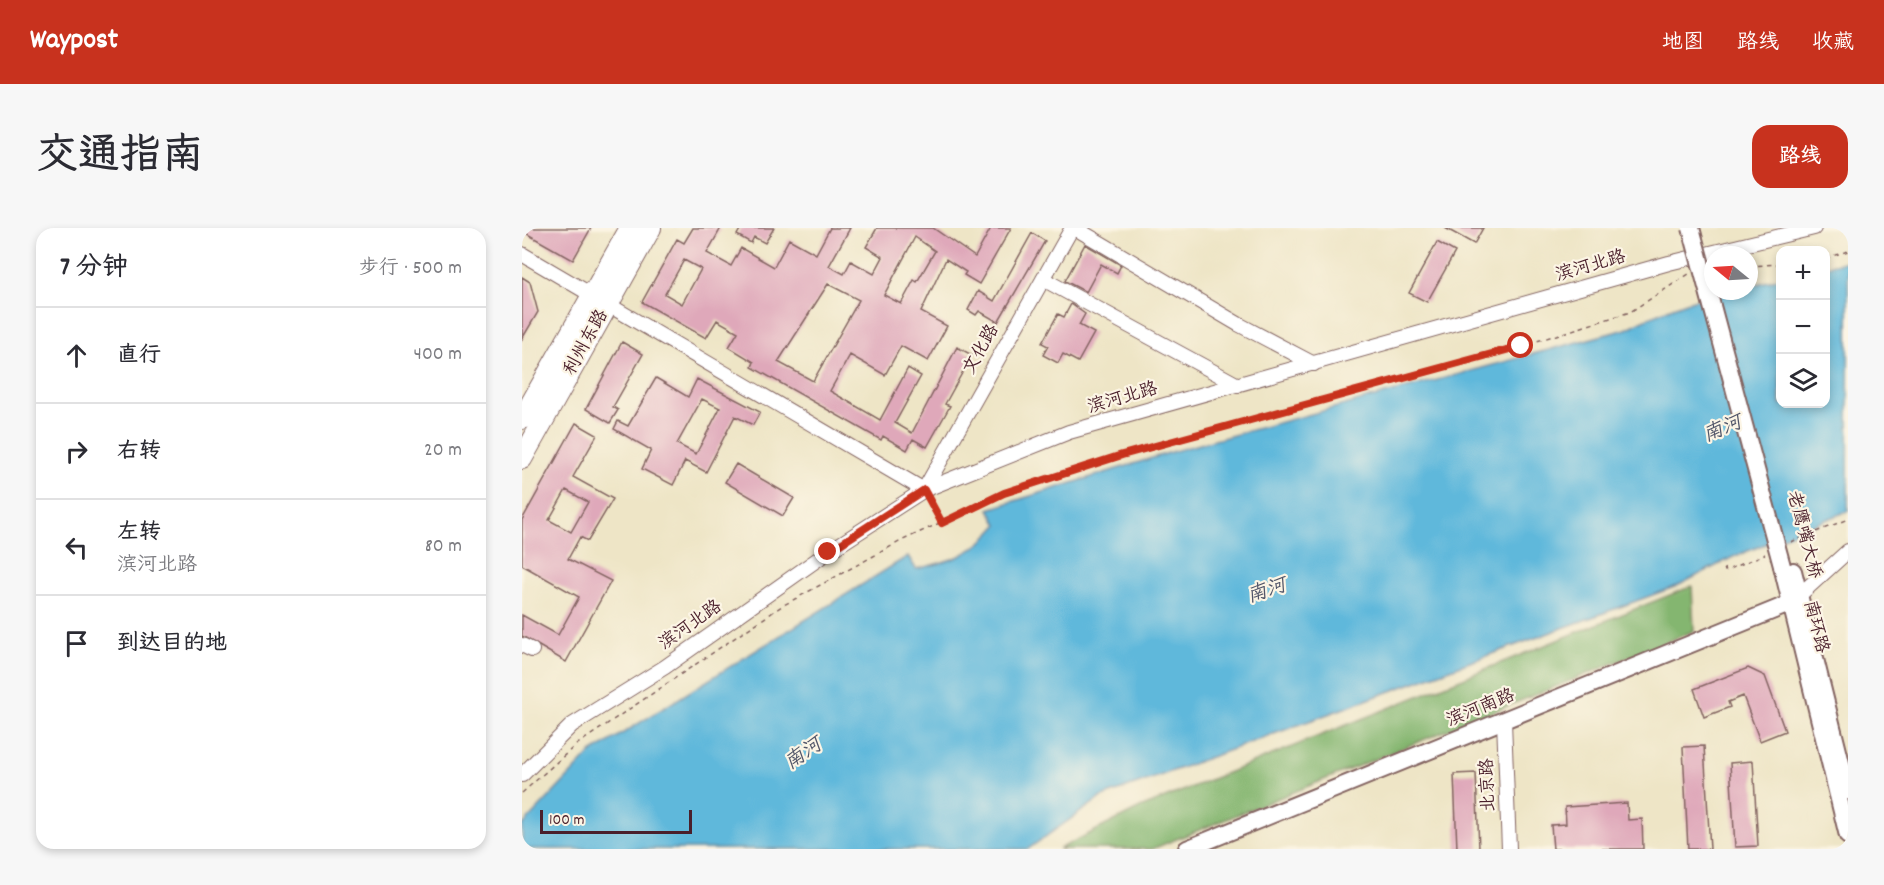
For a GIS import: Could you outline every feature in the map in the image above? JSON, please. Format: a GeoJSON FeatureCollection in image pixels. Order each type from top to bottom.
{"type":"FeatureCollection","features":[{"type":"Feature","properties":{"kind":"highway","name":"利州东路"},"geometry":{"type":"LineString","coordinates":[[522,459],[601,300],[630,228]]}},
{"type":"Feature","properties":{"kind":"highway","name":"利州东路"},"geometry":{"type":"LineString","coordinates":[[522,419],[651,228]]}},
{"type":"Feature","properties":{"kind":"main road","name":"老鹰嘴大桥"},"geometry":{"type":"LineString","coordinates":[[1691,228],[1786,565]]}},
{"type":"Feature","properties":{"kind":"main road"},"geometry":{"type":"LineString","coordinates":[[1700,228],[1704,266]]}},
{"type":"Feature","properties":{"kind":"main road","name":"老鹰嘴大桥"},"geometry":{"type":"LineString","coordinates":[[1719,300],[1786,565]]}},
{"type":"Feature","properties":{"kind":"main road","name":"南环路"},"geometry":{"type":"LineString","coordinates":[[1786,565],[1848,836]]}},
{"type":"Feature","properties":{"kind":"main road","name":"老鹰嘴大桥"},"geometry":{"type":"LineString","coordinates":[[1794,600],[1848,791]]}},
{"type":"Feature","properties":{"kind":"main road","name":"滨河南路"},"geometry":{"type":"LineString","coordinates":[[1187,849],[1504,721],[1794,600]]}},
{"type":"Feature","properties":{"kind":"street"},"geometry":{"type":"LineString","coordinates":[[1073,228],[1238,324],[1314,364]]}},
{"type":"Feature","properties":{"kind":"street","name":"文化路"},"geometry":{"type":"LineString","coordinates":[[924,490],[1073,228]]}},
{"type":"Feature","properties":{"kind":"street","name":"滨河北路"},"geometry":{"type":"LineString","coordinates":[[522,775],[572,725],[665,667],[828,552],[924,490],[1069,432],[1669,263],[1814,228]]}},
{"type":"Feature","properties":{"kind":"street"},"geometry":{"type":"LineString","coordinates":[[522,254],[924,490]]}},
{"type":"Feature","properties":{"kind":"street"},"geometry":{"type":"LineString","coordinates":[[1043,279],[1238,385]]}},
{"type":"Feature","properties":{"kind":"street"},"geometry":{"type":"LineString","coordinates":[[1794,600],[1848,551]]}},
{"type":"Feature","properties":{"kind":"street","name":"北京路"},"geometry":{"type":"LineString","coordinates":[[1504,721],[1509,849]]}},
{"type":"Feature","properties":{"kind":"path"},"geometry":{"type":"LineString","coordinates":[[1830,257],[1848,251]]}},
{"type":"Feature","properties":{"kind":"path"},"geometry":{"type":"LineString","coordinates":[[1758,265],[1776,264]]}},
{"type":"Feature","properties":{"kind":"path"},"geometry":{"type":"LineString","coordinates":[[522,794],[576,745],[782,606],[901,541],[1004,493],[1122,455],[1521,346],[1629,312],[1689,274],[1704,275]]}},
{"type":"Feature","properties":{"kind":"path"},"geometry":{"type":"LineString","coordinates":[[924,490],[942,523]]}},
{"type":"Feature","properties":{"kind":"green space"},"geometry":{"type":"Polygon","coordinates":[[[1692,586],[1694,631],[1152,849],[1059,849],[1140,808],[1692,586]]]}},
{"type":"Feature","properties":{"kind":"water","name":"南河"},"geometry":{"type":"Polygon","coordinates":[[[1848,261],[1848,511],[1733,557],[1677,586],[1102,797],[1028,849],[522,849],[522,826],[591,753],[908,556],[916,569],[940,563],[971,550],[998,525],[989,509],[1178,450],[1626,329],[1685,302],[1704,297],[1704,300],[1758,300],[1758,284],[1776,279],[1776,408],[1830,408],[1830,265],[1848,261]]]}},
{"type":"Feature","properties":{"kind":"building"},"geometry":{"type":"Polygon","coordinates":[[[522,228],[591,228],[573,260],[522,231],[522,228]]]}},
{"type":"Feature","properties":{"kind":"building"},"geometry":{"type":"Polygon","coordinates":[[[693,228],[721,228],[707,253],[731,266],[741,248],[774,267],[789,239],[816,254],[830,228],[850,228],[829,266],[844,274],[851,261],[874,274],[883,257],[866,247],[877,228],[933,228],[975,257],[991,228],[1011,228],[979,284],[964,275],[966,272],[946,259],[921,312],[947,326],[928,361],[901,346],[885,375],[850,355],[830,391],[880,420],[908,368],[921,376],[895,423],[912,433],[957,347],[972,355],[945,404],[950,406],[927,447],[913,439],[907,450],[883,436],[881,440],[752,367],[754,362],[729,347],[738,332],[717,320],[706,338],[642,302],[677,239],[684,243],[693,228]],[[915,237],[884,295],[901,304],[914,280],[917,282],[935,251],[915,237]],[[684,260],[665,294],[682,304],[701,269],[684,260]],[[828,284],[778,362],[813,381],[859,300],[828,284]]]}},
{"type":"Feature","properties":{"kind":"building"},"geometry":{"type":"Polygon","coordinates":[[[741,228],[774,228],[765,243],[754,237],[751,243],[737,235],[741,228]]]}},
{"type":"Feature","properties":{"kind":"building"},"geometry":{"type":"Polygon","coordinates":[[[1445,228],[1483,228],[1474,244],[1445,228]]]}},
{"type":"Feature","properties":{"kind":"building"},"geometry":{"type":"Polygon","coordinates":[[[1032,233],[1045,241],[998,322],[979,311],[976,315],[968,310],[978,291],[994,301],[1032,233]]]}},
{"type":"Feature","properties":{"kind":"building"},"geometry":{"type":"Polygon","coordinates":[[[1437,242],[1455,252],[1427,302],[1409,293],[1437,242]]]}},
{"type":"Feature","properties":{"kind":"building"},"geometry":{"type":"Polygon","coordinates":[[[1085,244],[1121,265],[1117,273],[1101,264],[1086,292],[1065,281],[1085,244]]]}},
{"type":"Feature","properties":{"kind":"building"},"geometry":{"type":"Polygon","coordinates":[[[522,277],[530,282],[538,312],[522,339],[522,277]]]}},
{"type":"Feature","properties":{"kind":"building"},"geometry":{"type":"Polygon","coordinates":[[[1071,304],[1085,314],[1079,325],[1094,333],[1078,362],[1063,354],[1058,363],[1043,355],[1048,346],[1042,343],[1058,314],[1064,317],[1071,304]]]}},
{"type":"Feature","properties":{"kind":"building"},"geometry":{"type":"Polygon","coordinates":[[[622,342],[643,354],[613,407],[618,410],[610,423],[586,409],[622,342]]]}},
{"type":"Feature","properties":{"kind":"building"},"geometry":{"type":"Polygon","coordinates":[[[656,378],[688,397],[697,379],[760,412],[753,425],[735,416],[706,472],[685,461],[673,485],[642,469],[651,450],[614,429],[618,421],[628,426],[656,378]],[[702,399],[677,444],[696,454],[720,408],[702,399]]]}},
{"type":"Feature","properties":{"kind":"building"},"geometry":{"type":"Polygon","coordinates":[[[576,423],[597,435],[573,477],[613,499],[588,541],[580,537],[568,559],[611,581],[566,662],[522,636],[522,615],[558,635],[579,597],[522,565],[522,520],[576,423]],[[566,490],[549,520],[571,532],[588,502],[566,490]]]}},
{"type":"Feature","properties":{"kind":"building"},"geometry":{"type":"Polygon","coordinates":[[[736,464],[794,498],[783,516],[725,482],[736,464]]]}},
{"type":"Feature","properties":{"kind":"building"},"geometry":{"type":"Polygon","coordinates":[[[1748,668],[1765,676],[1785,731],[1760,741],[1743,696],[1728,702],[1730,707],[1704,717],[1694,689],[1748,668]]]}},
{"type":"Feature","properties":{"kind":"building"},"geometry":{"type":"Polygon","coordinates":[[[1704,746],[1710,849],[1688,849],[1683,747],[1704,746]]]}},
{"type":"Feature","properties":{"kind":"building"},"geometry":{"type":"Polygon","coordinates":[[[1753,761],[1758,846],[1735,847],[1730,763],[1753,761]]]}},
{"type":"Feature","properties":{"kind":"building"},"geometry":{"type":"Polygon","coordinates":[[[1476,773],[1479,849],[1457,849],[1454,774],[1476,773]]]}},
{"type":"Feature","properties":{"kind":"building"},"geometry":{"type":"Polygon","coordinates":[[[1627,803],[1628,820],[1642,819],[1643,849],[1553,849],[1551,825],[1566,824],[1565,807],[1627,803]]]}},
{"type":"Feature","properties":{"kind":"route"},"geometry":{"type":"LineString","coordinates":[[828,552],[924,490],[942,523],[1004,493],[1122,455],[1521,346]]}}]}
